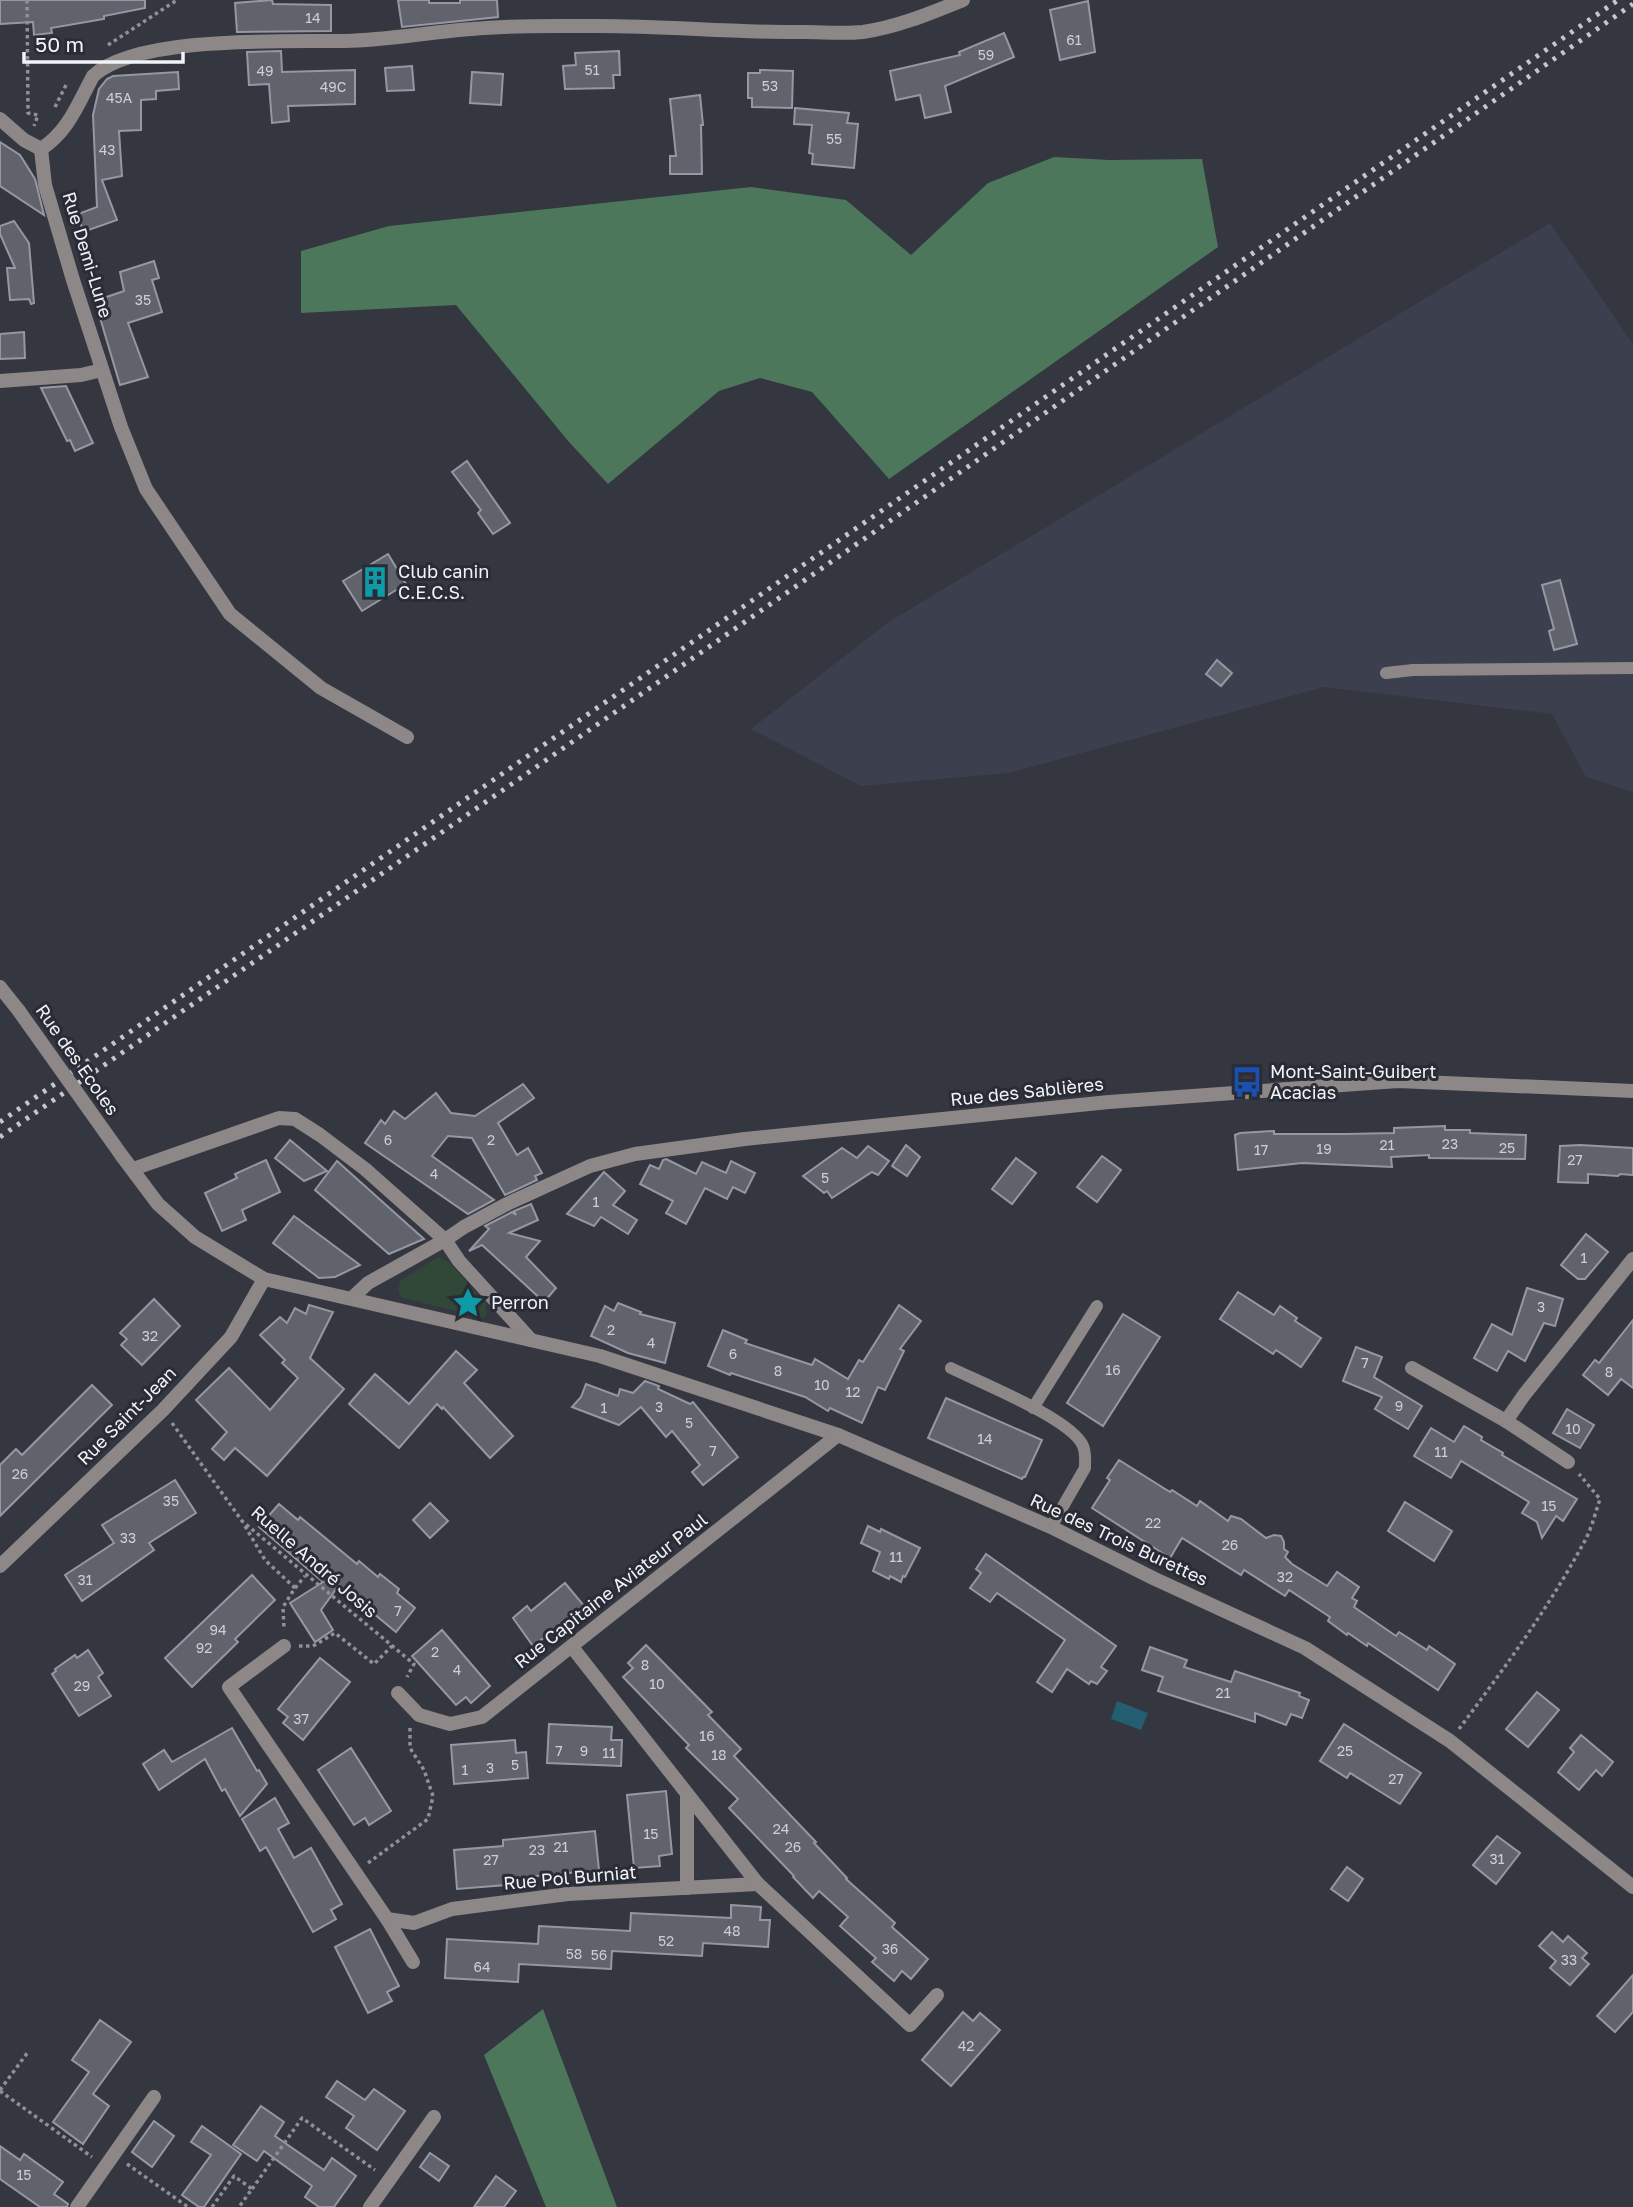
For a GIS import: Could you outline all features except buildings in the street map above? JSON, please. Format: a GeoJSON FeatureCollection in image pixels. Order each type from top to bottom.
{"type":"FeatureCollection","features":[{"type":"Feature","properties":{"kind":"street"},"geometry":{"type":"LineString","coordinates":[[0,119],[24,140],[41,149],[52,142],[68,123],[93,76],[99,71],[107,65],[134,56],[168,50],[258,42],[349,41],[475,28],[592,26],[779,33],[862,32],[922,17],[963,0]]}},
{"type":"Feature","properties":{"kind":"street","name":"Rue Demi-Lune"},"geometry":{"type":"LineString","coordinates":[[41,149],[45,186],[102,370],[146,489],[230,614],[321,688],[407,737]]}},
{"type":"Feature","properties":{"kind":"street"},"geometry":{"type":"LineString","coordinates":[[0,381],[81,375],[102,370]]}},
{"type":"Feature","properties":{"kind":"street","name":"Rue des Ecoles"},"geometry":{"type":"LineString","coordinates":[[1,989],[158,1204],[195,1237],[264,1279]]}},
{"type":"Feature","properties":{"kind":"street","name":"Rue des Sablières"},"geometry":{"type":"LineString","coordinates":[[352,1298],[368,1283],[497,1210],[590,1166],[635,1154],[745,1139],[1109,1102],[1398,1081],[1633,1091]]}},
{"type":"Feature","properties":{"kind":"street"},"geometry":{"type":"LineString","coordinates":[[132,1169],[279,1118],[295,1119],[365,1169],[445,1240],[459,1261],[531,1340]]}},
{"type":"Feature","properties":{"kind":"street"},"geometry":{"type":"LineString","coordinates":[[1506,1421],[1633,1259]]}},
{"type":"Feature","properties":{"kind":"street","name":"Rue des Trois Burettes"},"geometry":{"type":"LineString","coordinates":[[264,1279],[600,1356],[838,1435],[1051,1527],[1155,1579],[1305,1648],[1450,1741],[1633,1886]]}},
{"type":"Feature","properties":{"kind":"street","name":"Rue Saint-Jean"},"geometry":{"type":"LineString","coordinates":[[0,1566],[163,1410],[231,1337],[264,1279]]}},
{"type":"Feature","properties":{"kind":"street"},"geometry":{"type":"LineString","coordinates":[[1412,1368],[1506,1421],[1568,1462]]}},
{"type":"Feature","properties":{"kind":"street","name":"Rue Capitaine Aviateur Paul"},"geometry":{"type":"LineString","coordinates":[[398,1693],[419,1715],[450,1724],[482,1717],[838,1435]]}},
{"type":"Feature","properties":{"kind":"street"},"geometry":{"type":"LineString","coordinates":[[284,1646],[229,1687],[356,1871],[413,1962]]}},
{"type":"Feature","properties":{"kind":"street"},"geometry":{"type":"LineString","coordinates":[[572,1647],[758,1884],[909,2025],[937,1995]]}},
{"type":"Feature","properties":{"kind":"street"},"geometry":{"type":"LineString","coordinates":[[687,1794],[687,1888]]}},
{"type":"Feature","properties":{"kind":"street","name":"Rue Pol Burniat"},"geometry":{"type":"LineString","coordinates":[[387,1919],[414,1923],[452,1909],[568,1894],[758,1884]]}},
{"type":"Feature","properties":{"kind":"street"},"geometry":{"type":"LineString","coordinates":[[77,2207],[154,2097]]}},
{"type":"Feature","properties":{"kind":"street"},"geometry":{"type":"LineString","coordinates":[[370,2207],[434,2117]]}},
{"type":"Feature","properties":{"kind":"lane"},"geometry":{"type":"LineString","coordinates":[[1386,673],[1413,670],[1633,668]]}},
{"type":"Feature","properties":{"kind":"lane"},"geometry":{"type":"LineString","coordinates":[[1033,1408],[1097,1306]]}},
{"type":"Feature","properties":{"kind":"lane"},"geometry":{"type":"LineString","coordinates":[[951,1368],[1056,1421],[1075,1435],[1083,1445],[1085,1468],[1051,1527]]}},
{"type":"Feature","properties":{"kind":"path"},"geometry":{"type":"LineString","coordinates":[[27,0],[28,113],[38,115],[36,124]]}},
{"type":"Feature","properties":{"kind":"path","name":"Ruelle André Josis"},"geometry":{"type":"LineString","coordinates":[[163,1410],[242,1521],[414,1664],[398,1693]]}},
{"type":"Feature","properties":{"kind":"path"},"geometry":{"type":"LineString","coordinates":[[1450,1741],[1542,1611],[1584,1542],[1600,1499],[1568,1462]]}},
{"type":"Feature","properties":{"kind":"path"},"geometry":{"type":"LineString","coordinates":[[242,1521],[265,1560],[295,1588]]}},
{"type":"Feature","properties":{"kind":"path"},"geometry":{"type":"LineString","coordinates":[[306,1575],[283,1607],[284,1646],[313,1646],[335,1633],[374,1664],[392,1647]]}},
{"type":"Feature","properties":{"kind":"path"},"geometry":{"type":"LineString","coordinates":[[356,1871],[428,1819],[433,1796],[424,1770],[410,1748],[409,1705]]}},
{"type":"Feature","properties":{"kind":"path"},"geometry":{"type":"LineString","coordinates":[[28,2052],[0,2091],[188,2207]]}},
{"type":"Feature","properties":{"kind":"path"},"geometry":{"type":"LineString","coordinates":[[239,2207],[302,2118],[389,2180]]}},
{"type":"Feature","properties":{"kind":"path"},"geometry":{"type":"LineString","coordinates":[[212,2207],[234,2176],[252,2189]]}},
{"type":"Feature","properties":{"kind":"shaded area"},"geometry":{"type":"Polygon","coordinates":[[[1550,223],[1633,344],[1633,792],[1586,777],[1552,714],[1324,687],[1009,773],[861,786],[751,729],[887,623],[1550,223]]]}},
{"type":"Feature","properties":{"kind":"green space"},"geometry":{"type":"Polygon","coordinates":[[[1054,157],[1109,160],[1202,159],[1218,247],[889,479],[812,392],[760,378],[719,391],[608,484],[569,442],[456,305],[301,313],[301,251],[389,226],[751,187],[846,200],[911,255],[988,183],[1054,157]]]}},
{"type":"Feature","properties":{"kind":"green space"},"geometry":{"type":"Polygon","coordinates":[[[438,1257],[449,1262],[486,1304],[486,1316],[482,1318],[401,1297],[398,1291],[400,1281],[438,1257]]]}},
{"type":"Feature","properties":{"kind":"green space"},"geometry":{"type":"Polygon","coordinates":[[[543,2009],[617,2207],[546,2207],[484,2055],[543,2009]]]}},
{"type":"Feature","properties":{"kind":"water"},"geometry":{"type":"Polygon","coordinates":[[[1117,1701],[1148,1713],[1141,1730],[1111,1719],[1117,1701]]]}},
{"type":"Feature","properties":{"kind":"railway"},"geometry":{"type":"LineString","coordinates":[[0,1122],[1618,0]]}},
{"type":"Feature","properties":{"kind":"railway"},"geometry":{"type":"LineString","coordinates":[[0,1137],[1633,4]]}},
{"type":"Feature","properties":{"kind":"place","name":"Club canin C.E.C.S."},"geometry":{"type":"Point","coordinates":[375,582]}},
{"type":"Feature","properties":{"kind":"place","name":"Mont-Saint-Guibert Acacias"},"geometry":{"type":"Point","coordinates":[1247,1082]}},
{"type":"Feature","properties":{"kind":"place","name":"Perron"},"geometry":{"type":"Point","coordinates":[468,1303]}}]}
